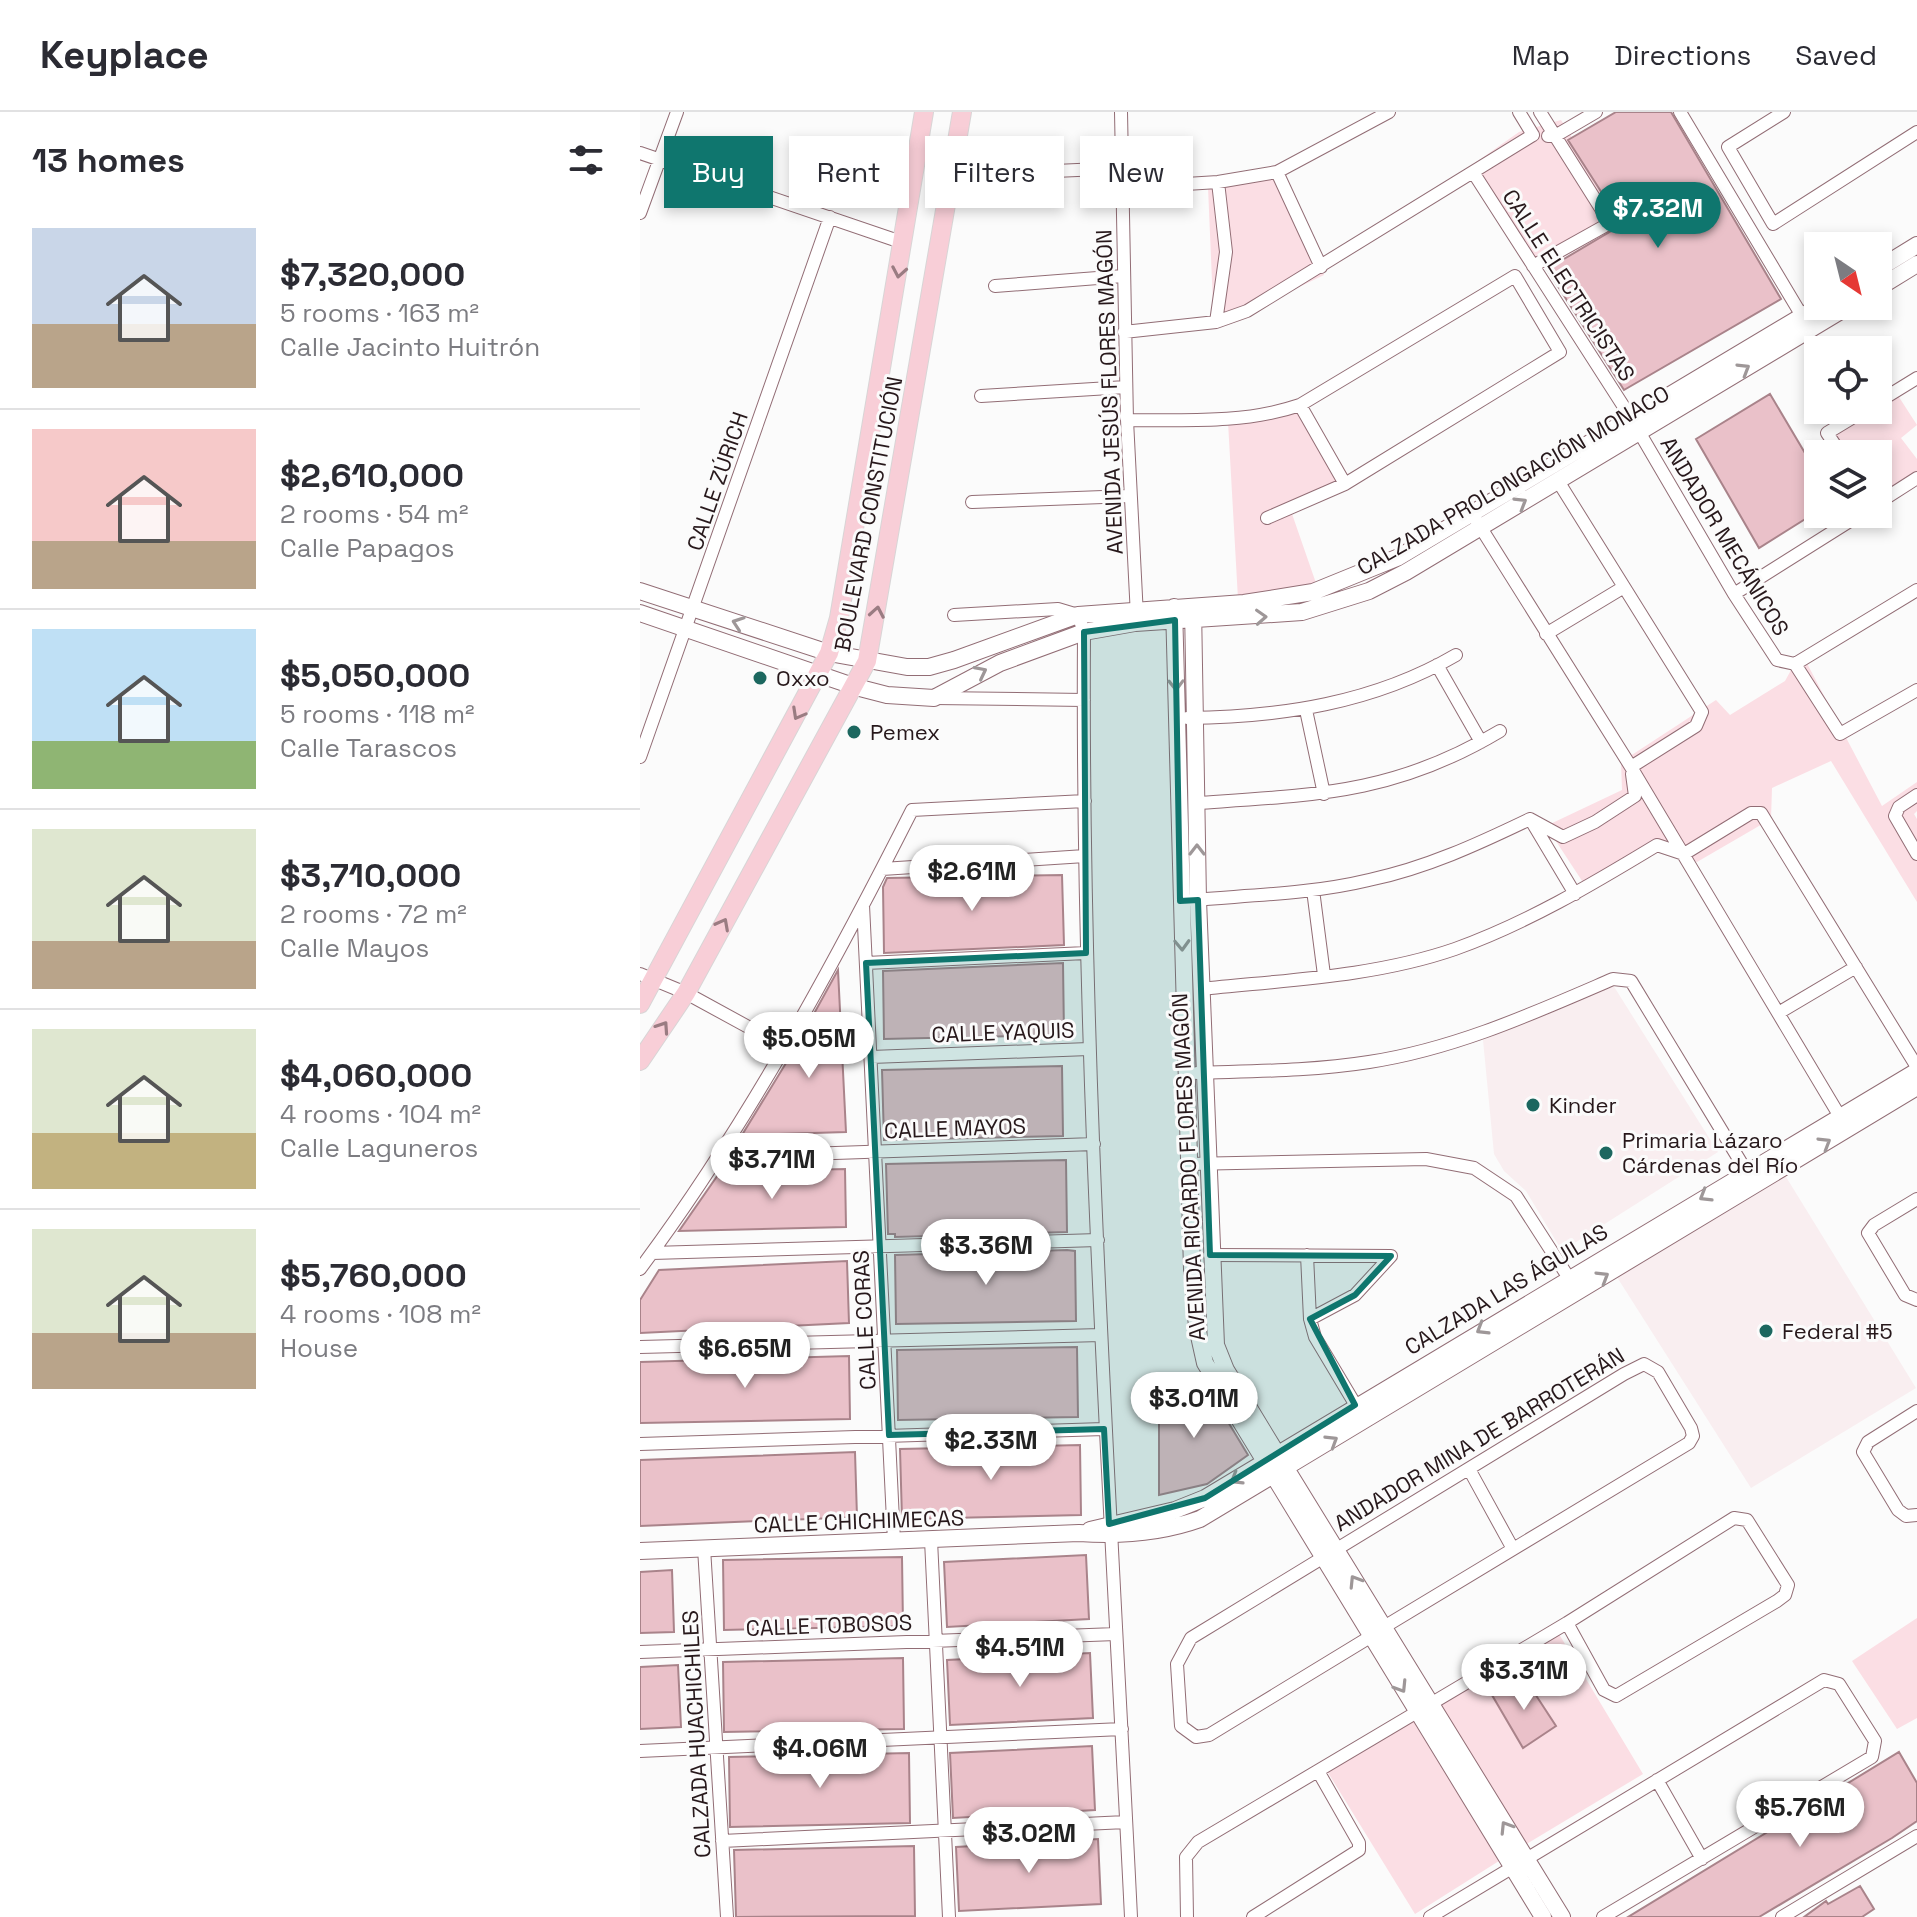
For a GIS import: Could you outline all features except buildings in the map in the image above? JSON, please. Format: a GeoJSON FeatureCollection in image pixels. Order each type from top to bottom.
{"type":"FeatureCollection","features":[{"type":"Feature","properties":{"kind":"main road","name":"BOULEVARD CONSTITUCIÓN"},"geometry":{"type":"LineString","coordinates":[[640,1004],[647,977],[829,653],[839,618],[924,112]]}},
{"type":"Feature","properties":{"kind":"main road","name":"BOULEVARD CONSTITUCIÓN"},"geometry":{"type":"LineString","coordinates":[[640,1061],[686,993],[856,687],[867,661],[962,112]]}},
{"type":"Feature","properties":{"kind":"street"},"geometry":{"type":"LineString","coordinates":[[640,213],[677,112]]}},
{"type":"Feature","properties":{"kind":"street","name":"AVENIDA JESÚS FLORES MAGÓN"},"geometry":{"type":"LineString","coordinates":[[1121,112],[1121,136]]}},
{"type":"Feature","properties":{"kind":"street"},"geometry":{"type":"LineString","coordinates":[[1193,184],[1277,172],[1389,112]]}},
{"type":"Feature","properties":{"kind":"street"},"geometry":{"type":"LineString","coordinates":[[1519,112],[1533,135]]}},
{"type":"Feature","properties":{"kind":"street"},"geometry":{"type":"LineString","coordinates":[[1533,266],[1610,223],[1540,112]]}},
{"type":"Feature","properties":{"kind":"street"},"geometry":{"type":"LineString","coordinates":[[1124,332],[1216,322],[1247,311],[1533,135],[1555,136],[1596,112]]}},
{"type":"Feature","properties":{"kind":"street"},"geometry":{"type":"LineString","coordinates":[[1680,112],[1802,316]]}},
{"type":"Feature","properties":{"kind":"street"},"geometry":{"type":"LineString","coordinates":[[1784,112],[1728,147],[1773,224],[1917,132]]}},
{"type":"Feature","properties":{"kind":"street"},"geometry":{"type":"LineString","coordinates":[[640,153],[904,243]]}},
{"type":"Feature","properties":{"kind":"street"},"geometry":{"type":"LineString","coordinates":[[1277,172],[1321,267]]}},
{"type":"Feature","properties":{"kind":"street","name":"CALLE ELECTRICISTAS"},"geometry":{"type":"LineString","coordinates":[[1473,172],[1635,426]]}},
{"type":"Feature","properties":{"kind":"street"},"geometry":{"type":"LineString","coordinates":[[1216,322],[1226,252],[1218,182]]}},
{"type":"Feature","properties":{"kind":"street","name":"AVENIDA JESÚS FLORES MAGÓN"},"geometry":{"type":"LineString","coordinates":[[1122,208],[1127,420],[1137,616]]}},
{"type":"Feature","properties":{"kind":"street","name":"CALLE ZÚRICH"},"geometry":{"type":"LineString","coordinates":[[640,757],[830,217]]}},
{"type":"Feature","properties":{"kind":"street"},"geometry":{"type":"LineString","coordinates":[[1892,260],[1917,245]]}},
{"type":"Feature","properties":{"kind":"street"},"geometry":{"type":"LineString","coordinates":[[1892,279],[1917,264]]}},
{"type":"Feature","properties":{"kind":"street"},"geometry":{"type":"LineString","coordinates":[[995,286],[1123,276]]}},
{"type":"Feature","properties":{"kind":"street"},"geometry":{"type":"LineString","coordinates":[[1127,420],[1269,416],[1300,405],[1515,276],[1560,352],[1345,484],[1267,518]]}},
{"type":"Feature","properties":{"kind":"street","name":"CALZADA PROLONGACIÓN MONACO"},"geometry":{"type":"LineString","coordinates":[[640,591],[829,653],[867,661],[929,667],[1078,615],[1193,614],[1284,598],[1343,582],[1558,481],[1635,426],[1802,316]]}},
{"type":"Feature","properties":{"kind":"street","name":"CALZADA PROLONGACIÓN MONACO"},"geometry":{"type":"LineString","coordinates":[[1477,521],[1635,426],[1824,320]]}},
{"type":"Feature","properties":{"kind":"street"},"geometry":{"type":"LineString","coordinates":[[1892,393],[1917,378]]}},
{"type":"Feature","properties":{"kind":"street"},"geometry":{"type":"LineString","coordinates":[[981,396],[1126,387]]}},
{"type":"Feature","properties":{"kind":"street"},"geometry":{"type":"LineString","coordinates":[[1300,405],[1345,484]]}},
{"type":"Feature","properties":{"kind":"street"},"geometry":{"type":"LineString","coordinates":[[1832,440],[1827,433],[1842,424]]}},
{"type":"Feature","properties":{"kind":"street","name":"ANDADOR MECÁNICOS"},"geometry":{"type":"LineString","coordinates":[[1635,426],[1734,594],[1777,660],[1795,664]]}},
{"type":"Feature","properties":{"kind":"street"},"geometry":{"type":"LineString","coordinates":[[1892,494],[1917,478]]}},
{"type":"Feature","properties":{"kind":"street"},"geometry":{"type":"LineString","coordinates":[[1558,481],[1700,706],[1701,716],[1696,726],[1631,767]]}},
{"type":"Feature","properties":{"kind":"street"},"geometry":{"type":"LineString","coordinates":[[972,502],[1130,496]]}},
{"type":"Feature","properties":{"kind":"street"},"geometry":{"type":"LineString","coordinates":[[1477,521],[1631,767],[1839,1115]]}},
{"type":"Feature","properties":{"kind":"street"},"geometry":{"type":"LineString","coordinates":[[1734,594],[1839,528]]}},
{"type":"Feature","properties":{"kind":"street"},"geometry":{"type":"LineString","coordinates":[[1546,634],[1624,587]]}},
{"type":"Feature","properties":{"kind":"street"},"geometry":{"type":"LineString","coordinates":[[1917,590],[1795,664],[1840,734],[1917,690]]}},
{"type":"Feature","properties":{"kind":"street"},"geometry":{"type":"LineString","coordinates":[[954,615],[1058,609],[1078,615],[1084,632],[1089,1049],[1104,1429],[1131,1917]]}},
{"type":"Feature","properties":{"kind":"street"},"geometry":{"type":"LineString","coordinates":[[640,613],[819,675],[887,695],[1084,700]]}},
{"type":"Feature","properties":{"kind":"street","name":"AVENIDA RICARDO FLORES MAGÓN"},"geometry":{"type":"LineString","coordinates":[[1174,614],[1188,1164],[1192,1269],[1200,1346],[1205,1363],[1270,1458]]}},
{"type":"Feature","properties":{"kind":"street","name":"AVENIDA RICARDO FLORES MAGÓN"},"geometry":{"type":"LineString","coordinates":[[1193,614],[1198,900],[1216,1345],[1279,1474],[1519,1863],[1562,1917]]}},
{"type":"Feature","properties":{"kind":"street","name":"CALZADA PROLONGACIÓN MONACO"},"geometry":{"type":"LineString","coordinates":[[934,698],[1000,663],[1137,616]]}},
{"type":"Feature","properties":{"kind":"street"},"geometry":{"type":"LineString","coordinates":[[1176,718],[1306,710],[1380,691],[1456,655]]}},
{"type":"Feature","properties":{"kind":"street"},"geometry":{"type":"LineString","coordinates":[[1437,665],[1481,742]]}},
{"type":"Feature","properties":{"kind":"street"},"geometry":{"type":"LineString","coordinates":[[1306,710],[1324,794]]}},
{"type":"Feature","properties":{"kind":"street"},"geometry":{"type":"LineString","coordinates":[[1197,803],[1324,794],[1401,778],[1500,731]]}},
{"type":"Feature","properties":{"kind":"street"},"geometry":{"type":"LineString","coordinates":[[1530,819],[1563,837],[1595,822],[1635,796],[1631,767]]}},
{"type":"Feature","properties":{"kind":"street"},"geometry":{"type":"LineString","coordinates":[[1917,795],[1896,812],[1897,822],[1917,854]]}},
{"type":"Feature","properties":{"kind":"street"},"geometry":{"type":"LineString","coordinates":[[640,1269],[721,1157],[863,904],[912,810],[1085,801]]}},
{"type":"Feature","properties":{"kind":"street"},"geometry":{"type":"LineString","coordinates":[[1201,989],[1387,967],[1452,949],[1515,925],[1575,894],[1657,845],[1684,854],[1751,813],[1761,813],[1917,1069]]}},
{"type":"Feature","properties":{"kind":"street"},"geometry":{"type":"LineString","coordinates":[[1180,901],[1313,890],[1370,880],[1425,865],[1479,844],[1530,819]]}},
{"type":"Feature","properties":{"kind":"street"},"geometry":{"type":"LineString","coordinates":[[1530,819],[1575,894]]}},
{"type":"Feature","properties":{"kind":"street"},"geometry":{"type":"LineString","coordinates":[[882,869],[1085,856]]}},
{"type":"Feature","properties":{"kind":"street"},"geometry":{"type":"LineString","coordinates":[[1313,890],[1324,975]]}},
{"type":"Feature","properties":{"kind":"street","name":"CALLE CORAS"},"geometry":{"type":"LineString","coordinates":[[863,904],[894,1541]]}},
{"type":"Feature","properties":{"kind":"street"},"geometry":{"type":"LineString","coordinates":[[866,963],[1086,953]]}},
{"type":"Feature","properties":{"kind":"street"},"geometry":{"type":"LineString","coordinates":[[1780,1012],[1856,967]]}},
{"type":"Feature","properties":{"kind":"street"},"geometry":{"type":"LineString","coordinates":[[647,977],[686,993],[783,1046]]}},
{"type":"Feature","properties":{"kind":"street"},"geometry":{"type":"LineString","coordinates":[[1186,1073],[1370,1062],[1432,1049],[1499,1027],[1613,979],[1631,981],[1751,1178]]}},
{"type":"Feature","properties":{"kind":"street","name":"CALLE YAQUIS"},"geometry":{"type":"LineString","coordinates":[[871,1057],[1089,1049]]}},
{"type":"Feature","properties":{"kind":"street","name":"CALZADA LAS ÁGUILAS"},"geometry":{"type":"LineString","coordinates":[[1751,1178],[1839,1115],[1917,1069]]}},
{"type":"Feature","properties":{"kind":"street","name":"CALZADA LAS ÁGUILAS"},"geometry":{"type":"LineString","coordinates":[[1109,1529],[1190,1505],[1355,1405],[1574,1284],[1751,1178],[1917,1087]]}},
{"type":"Feature","properties":{"kind":"street","name":"CALLE MAYOS"},"geometry":{"type":"LineString","coordinates":[[721,1157],[1094,1144]]}},
{"type":"Feature","properties":{"kind":"street"},"geometry":{"type":"LineString","coordinates":[[1188,1164],[1426,1159],[1474,1168],[1516,1196],[1574,1284]]}},
{"type":"Feature","properties":{"kind":"street"},"geometry":{"type":"LineString","coordinates":[[1917,1199],[1874,1225],[1868,1233],[1905,1295],[1917,1300]]}},
{"type":"Feature","properties":{"kind":"street"},"geometry":{"type":"LineString","coordinates":[[652,1253],[1098,1240]]}},
{"type":"Feature","properties":{"kind":"street"},"geometry":{"type":"LineString","coordinates":[[1210,1255],[1391,1256],[1355,1295],[1310,1319]]}},
{"type":"Feature","properties":{"kind":"street"},"geometry":{"type":"LineString","coordinates":[[1307,1255],[1310,1319],[1324,1356],[1365,1420]]}},
{"type":"Feature","properties":{"kind":"street","name":"CALZADA LAS ÁGUILAS"},"geometry":{"type":"LineString","coordinates":[[1109,1529],[1154,1531],[1200,1519],[1365,1420],[1574,1284]]}},
{"type":"Feature","properties":{"kind":"street"},"geometry":{"type":"LineString","coordinates":[[640,1347],[1101,1335]]}},
{"type":"Feature","properties":{"kind":"street","name":"ANDADOR MINA DE BARROTERÁN"},"geometry":{"type":"LineString","coordinates":[[1377,1632],[1209,1735],[1196,1737],[1181,1726],[1177,1664],[1185,1644],[1328,1553],[1624,1374],[1644,1364],[1658,1372],[1691,1428],[1692,1440],[1513,1549]]}},
{"type":"Feature","properties":{"kind":"street"},"geometry":{"type":"LineString","coordinates":[[1917,1411],[1868,1442],[1863,1452],[1898,1510],[1906,1516],[1917,1515]]}},
{"type":"Feature","properties":{"kind":"street"},"geometry":{"type":"LineString","coordinates":[[640,1444],[1104,1429]]}},
{"type":"Feature","properties":{"kind":"street"},"geometry":{"type":"LineString","coordinates":[[1377,1632],[1513,1549],[1469,1469]]}},
{"type":"Feature","properties":{"kind":"street"},"geometry":{"type":"LineString","coordinates":[[1187,1917],[1185,1863],[1192,1847],[1567,1623],[1730,1520],[1739,1517],[1747,1520],[1788,1585],[1785,1595],[1777,1601],[1616,1696],[1604,1690],[1567,1623]]}},
{"type":"Feature","properties":{"kind":"street","name":"CALLE CHICHIMECAS"},"geometry":{"type":"LineString","coordinates":[[640,1551],[931,1540],[1109,1529]]}},
{"type":"Feature","properties":{"kind":"street"},"geometry":{"type":"LineString","coordinates":[[931,1540],[949,1917]]}},
{"type":"Feature","properties":{"kind":"street","name":"CALZADA HUACHICHILES"},"geometry":{"type":"LineString","coordinates":[[704,1548],[727,1917]]}},
{"type":"Feature","properties":{"kind":"street","name":"CALLE TOBOSOS"},"geometry":{"type":"LineString","coordinates":[[640,1652],[1116,1634]]}},
{"type":"Feature","properties":{"kind":"street"},"geometry":{"type":"LineString","coordinates":[[1430,1917],[1824,1680],[1839,1684],[1875,1741],[1874,1753],[1868,1760],[1603,1917]]}},
{"type":"Feature","properties":{"kind":"street"},"geometry":{"type":"LineString","coordinates":[[640,1751],[1122,1729]]}},
{"type":"Feature","properties":{"kind":"street"},"geometry":{"type":"LineString","coordinates":[[1253,1917],[1359,1850],[1359,1843],[1318,1771]]}},
{"type":"Feature","properties":{"kind":"street"},"geometry":{"type":"LineString","coordinates":[[1657,1780],[1702,1859]]}},
{"type":"Feature","properties":{"kind":"street"},"geometry":{"type":"LineString","coordinates":[[722,1841],[1126,1822]]}},
{"type":"Feature","properties":{"kind":"street"},"geometry":{"type":"LineString","coordinates":[[1782,1917],[1917,1836]]}},
{"type":"Feature","properties":{"kind":"street","name":"AVENIDA RICARDO FLORES MAGÓN"},"geometry":{"type":"LineString","coordinates":[[1519,1863],[1543,1917]]}},
{"type":"Feature","properties":{"kind":"highlighted area"},"geometry":{"type":"Polygon","coordinates":[[[1175,620],[1180,901],[1198,900],[1210,1255],[1391,1256],[1355,1295],[1310,1319],[1355,1405],[1205,1498],[1109,1524],[1104,1429],[889,1435],[866,963],[1086,953],[1084,632],[1175,620]]]}},
{"type":"Feature","properties":{"kind":"shaded area"},"geometry":{"type":"Polygon","coordinates":[[[1561,120],[1626,223],[1531,275],[1465,170],[1519,132],[1561,120]]]}},
{"type":"Feature","properties":{"kind":"shaded area"},"geometry":{"type":"Polygon","coordinates":[[[1281,163],[1324,275],[1214,328],[1208,187],[1281,163]]]}},
{"type":"Feature","properties":{"kind":"shaded area"},"geometry":{"type":"Polygon","coordinates":[[[1897,394],[1917,425],[1901,438],[1917,459],[1917,474],[1892,490],[1892,440],[1834,440],[1830,435],[1848,424],[1892,424],[1892,397],[1897,394]]]}},
{"type":"Feature","properties":{"kind":"shaded area"},"geometry":{"type":"Polygon","coordinates":[[[1306,404],[1354,485],[1291,511],[1317,586],[1238,599],[1228,422],[1306,404]]]}},
{"type":"Feature","properties":{"kind":"shaded area"},"geometry":{"type":"Polygon","coordinates":[[[1801,652],[1882,806],[1917,782],[1917,811],[1914,814],[1917,819],[1917,902],[1831,761],[1772,788],[1771,819],[1697,862],[1654,849],[1588,890],[1546,826],[1622,790],[1621,762],[1716,700],[1730,715],[1785,681],[1801,652]]]}},
{"type":"Feature","properties":{"kind":"shaded area"},"geometry":{"type":"Polygon","coordinates":[[[1613,985],[1718,1152],[1562,1251],[1526,1191],[1504,1171],[1494,1154],[1483,1040],[1613,985]]]}},
{"type":"Feature","properties":{"kind":"shaded area","name":"Federal #5"},"geometry":{"type":"Polygon","coordinates":[[[1783,1172],[1916,1388],[1751,1488],[1615,1274],[1783,1172]]]}},
{"type":"Feature","properties":{"kind":"shaded area"},"geometry":{"type":"Polygon","coordinates":[[[1917,1618],[1917,1718],[1897,1729],[1852,1661],[1917,1618]]]}},
{"type":"Feature","properties":{"kind":"shaded area"},"geometry":{"type":"Polygon","coordinates":[[[1559,1634],[1643,1774],[1523,1846],[1439,1706],[1559,1634]]]}},
{"type":"Feature","properties":{"kind":"shaded area"},"geometry":{"type":"Polygon","coordinates":[[[1412,1719],[1499,1861],[1415,1914],[1327,1771],[1412,1719]]]}},
{"type":"Feature","properties":{"kind":"place","name":"Oxxo"},"geometry":{"type":"Point","coordinates":[760,678]}},
{"type":"Feature","properties":{"kind":"place","name":"Pemex"},"geometry":{"type":"Point","coordinates":[854,732]}},
{"type":"Feature","properties":{"kind":"place","name":"Kinder"},"geometry":{"type":"Point","coordinates":[1533,1105]}},
{"type":"Feature","properties":{"kind":"place","name":"Primaria Lázaro Cárdenas del Río"},"geometry":{"type":"Point","coordinates":[1606,1153]}},
{"type":"Feature","properties":{"kind":"place","name":"Federal #5"},"geometry":{"type":"Point","coordinates":[1766,1331]}}]}
